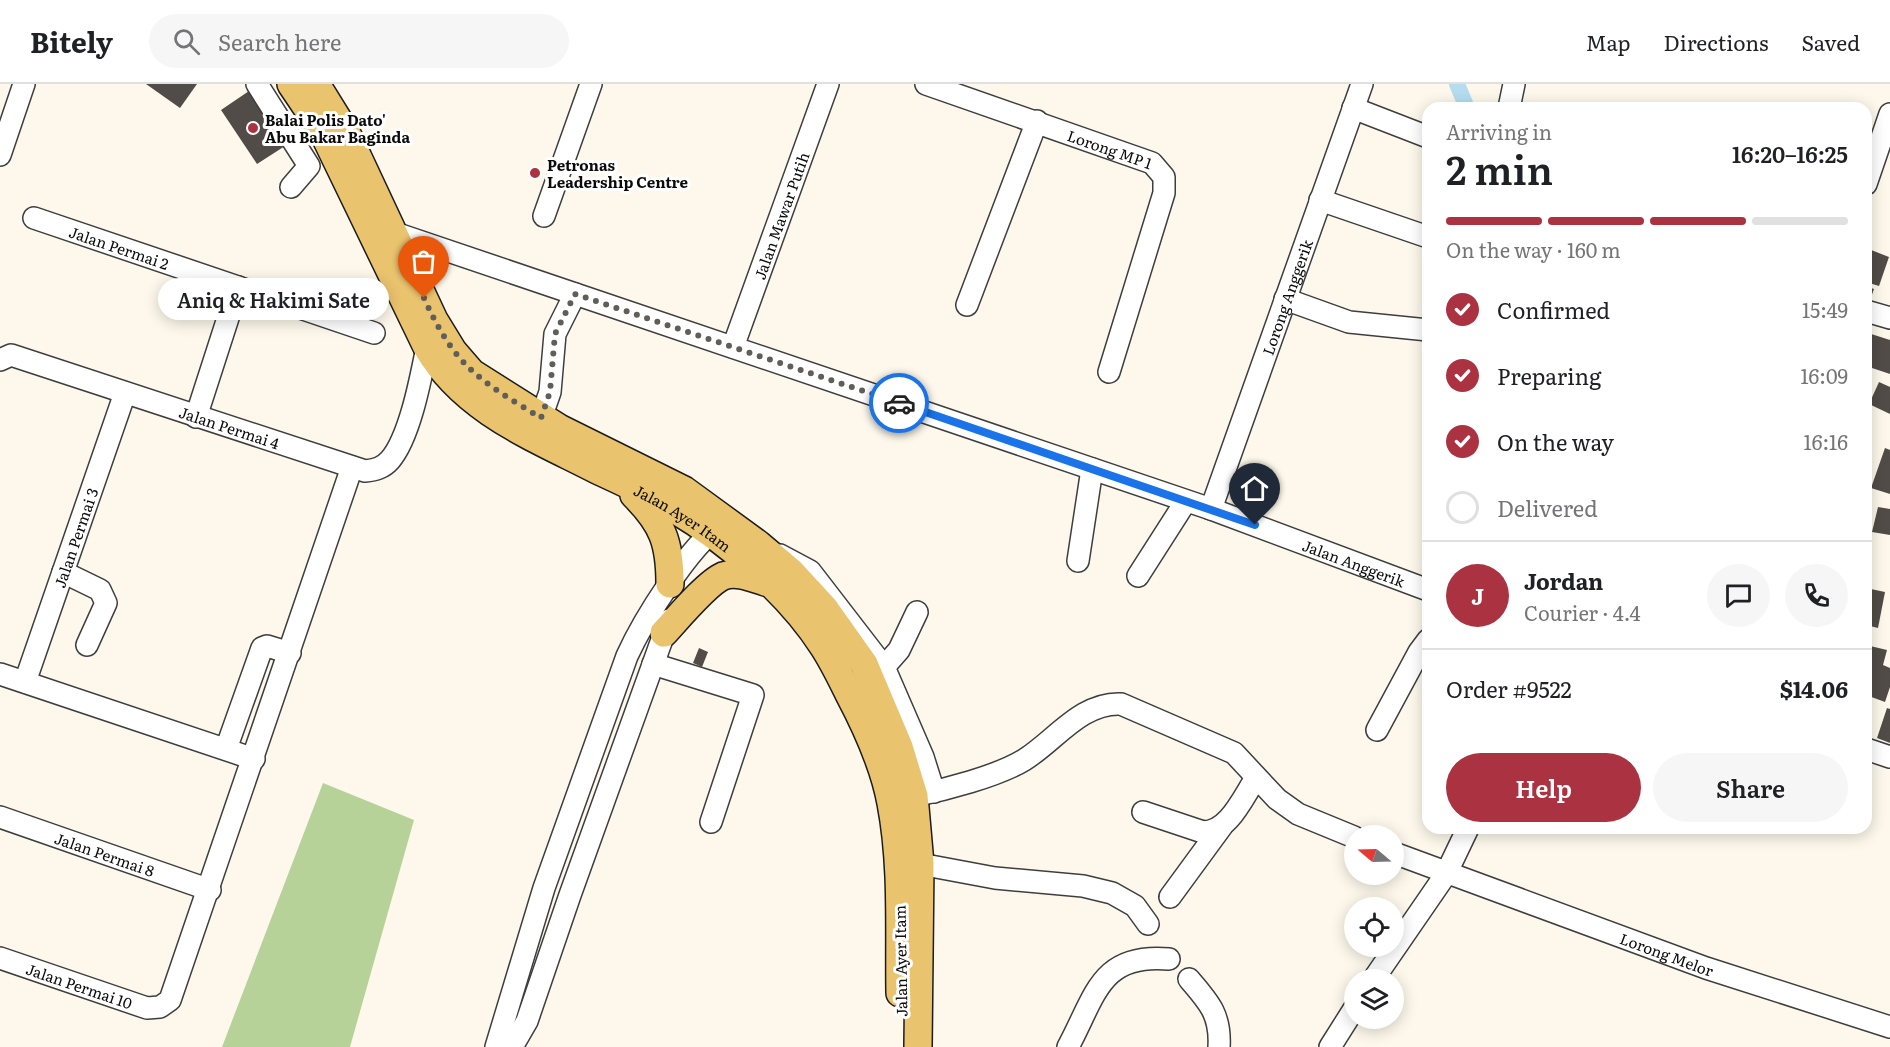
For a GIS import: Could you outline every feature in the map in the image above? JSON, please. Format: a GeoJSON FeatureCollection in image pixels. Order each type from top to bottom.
{"type":"FeatureCollection","features":[{"type":"Feature","properties":{"kind":"main road","name":"Jalan Ayer Itam"},"geometry":{"type":"LineString","coordinates":[[291,84],[322,130],[439,368],[455,384],[512,427],[718,532],[758,544],[790,571],[825,609],[864,664],[898,747],[924,794],[920,864],[918,1047]]}},
{"type":"Feature","properties":{"kind":"main road","name":"Jalan Ayer Itam"},"geometry":{"type":"LineString","coordinates":[[316,84],[347,134],[434,320],[453,351],[472,374],[541,418],[684,490],[718,532],[772,585],[824,647],[861,716],[877,754],[888,793],[898,866],[901,1047]]}},
{"type":"Feature","properties":{"kind":"main road"},"geometry":{"type":"LineString","coordinates":[[622,482],[655,516],[670,559],[670,584]]}},
{"type":"Feature","properties":{"kind":"main road"},"geometry":{"type":"LineString","coordinates":[[664,633],[701,594],[723,576],[744,575],[772,585]]}},
{"type":"Feature","properties":{"kind":"street"},"geometry":{"type":"LineString","coordinates":[[0,155],[24,84]]}},
{"type":"Feature","properties":{"kind":"street"},"geometry":{"type":"LineString","coordinates":[[258,84],[309,166],[291,187]]}},
{"type":"Feature","properties":{"kind":"street"},"geometry":{"type":"LineString","coordinates":[[544,216],[591,84]]}},
{"type":"Feature","properties":{"kind":"street","name":"Jalan Mawar Putih"},"geometry":{"type":"LineString","coordinates":[[733,347],[828,84]]}},
{"type":"Feature","properties":{"kind":"street","name":"Lorong MP 1"},"geometry":{"type":"LineString","coordinates":[[926,84],[1152,163],[1164,177],[1164,193],[1109,372]]}},
{"type":"Feature","properties":{"kind":"street","name":"Lorong Anggerik"},"geometry":{"type":"LineString","coordinates":[[1212,509],[1362,84]]}},
{"type":"Feature","properties":{"kind":"street"},"geometry":{"type":"LineString","coordinates":[[1510,102],[1514,84]]}},
{"type":"Feature","properties":{"kind":"street"},"geometry":{"type":"LineString","coordinates":[[1353,108],[1422,135]]}},
{"type":"Feature","properties":{"kind":"street"},"geometry":{"type":"LineString","coordinates":[[1872,166],[1890,114]]}},
{"type":"Feature","properties":{"kind":"street"},"geometry":{"type":"LineString","coordinates":[[967,304],[1037,121]]}},
{"type":"Feature","properties":{"kind":"street"},"geometry":{"type":"LineString","coordinates":[[1320,200],[1422,235]]}},
{"type":"Feature","properties":{"kind":"street","name":"Jalan Permai 2"},"geometry":{"type":"LineString","coordinates":[[34,218],[374,333]]}},
{"type":"Feature","properties":{"kind":"street","name":"Jalan Anggerik"},"geometry":{"type":"LineString","coordinates":[[395,233],[1212,509],[1422,588]]}},
{"type":"Feature","properties":{"kind":"street"},"geometry":{"type":"LineString","coordinates":[[196,417],[238,287]]}},
{"type":"Feature","properties":{"kind":"street"},"geometry":{"type":"LineString","coordinates":[[541,418],[550,392],[555,334],[575,294]]}},
{"type":"Feature","properties":{"kind":"street"},"geometry":{"type":"LineString","coordinates":[[1285,298],[1349,322],[1376,327],[1422,330]]}},
{"type":"Feature","properties":{"kind":"street"},"geometry":{"type":"LineString","coordinates":[[1872,313],[1890,318]]}},
{"type":"Feature","properties":{"kind":"street","name":"Jalan Permai 4"},"geometry":{"type":"LineString","coordinates":[[0,360],[11,355],[352,467],[374,471],[390,460],[396,451],[416,397],[427,347]]}},
{"type":"Feature","properties":{"kind":"street"},"geometry":{"type":"LineString","coordinates":[[416,397],[425,385],[432,382],[442,380],[455,384]]}},
{"type":"Feature","properties":{"kind":"street","name":"Jalan Permai 3"},"geometry":{"type":"LineString","coordinates":[[25,682],[125,393]]}},
{"type":"Feature","properties":{"kind":"street"},"geometry":{"type":"LineString","coordinates":[[210,890],[352,467]]}},
{"type":"Feature","properties":{"kind":"street"},"geometry":{"type":"LineString","coordinates":[[1078,561],[1092,469]]}},
{"type":"Feature","properties":{"kind":"street"},"geometry":{"type":"LineString","coordinates":[[1138,576],[1186,501]]}},
{"type":"Feature","properties":{"kind":"street"},"geometry":{"type":"LineString","coordinates":[[496,1047],[544,888],[627,656],[642,625],[670,584],[718,532]]}},
{"type":"Feature","properties":{"kind":"street"},"geometry":{"type":"LineString","coordinates":[[512,1047],[527,1021],[664,633],[681,593],[718,532]]}},
{"type":"Feature","properties":{"kind":"street"},"geometry":{"type":"LineString","coordinates":[[758,544],[810,571],[885,667],[923,757],[924,794],[1023,761],[1092,709],[1106,703],[1121,704],[1234,753],[1277,800],[1298,814],[1344,833]]}},
{"type":"Feature","properties":{"kind":"street"},"geometry":{"type":"LineString","coordinates":[[63,572],[100,590],[106,603],[87,645]]}},
{"type":"Feature","properties":{"kind":"street"},"geometry":{"type":"LineString","coordinates":[[885,667],[899,650],[917,612]]}},
{"type":"Feature","properties":{"kind":"street"},"geometry":{"type":"LineString","coordinates":[[226,749],[262,648],[267,646],[290,653]]}},
{"type":"Feature","properties":{"kind":"street"},"geometry":{"type":"LineString","coordinates":[[1377,730],[1422,648]]}},
{"type":"Feature","properties":{"kind":"street"},"geometry":{"type":"LineString","coordinates":[[653,664],[753,695],[711,822]]}},
{"type":"Feature","properties":{"kind":"street"},"geometry":{"type":"LineString","coordinates":[[0,674],[254,759]]}},
{"type":"Feature","properties":{"kind":"street"},"geometry":{"type":"LineString","coordinates":[[1872,751],[1890,758]]}},
{"type":"Feature","properties":{"kind":"street"},"geometry":{"type":"LineString","coordinates":[[1170,897],[1256,778]]}},
{"type":"Feature","properties":{"kind":"street"},"geometry":{"type":"LineString","coordinates":[[1143,812],[1203,832],[1212,832],[1222,826]]}},
{"type":"Feature","properties":{"kind":"street","name":"Jalan Permai 8"},"geometry":{"type":"LineString","coordinates":[[0,817],[210,890]]}},
{"type":"Feature","properties":{"kind":"street"},"geometry":{"type":"LineString","coordinates":[[1381,969],[1446,874],[1465,834]]}},
{"type":"Feature","properties":{"kind":"street","name":"Lorong Melor"},"geometry":{"type":"LineString","coordinates":[[1404,857],[1707,968],[1890,1027]]}},
{"type":"Feature","properties":{"kind":"street"},"geometry":{"type":"LineString","coordinates":[[920,864],[995,878],[1083,886],[1112,892],[1135,906],[1148,924]]}},
{"type":"Feature","properties":{"kind":"street"},"geometry":{"type":"LineString","coordinates":[[544,888],[570,895]]}},
{"type":"Feature","properties":{"kind":"street","name":"Jalan Permai 10"},"geometry":{"type":"LineString","coordinates":[[0,958],[147,1008],[160,1007],[170,1000],[210,890]]}},
{"type":"Feature","properties":{"kind":"street"},"geometry":{"type":"LineString","coordinates":[[1068,1047],[1105,979],[1113,969],[1146,957],[1169,959]]}},
{"type":"Feature","properties":{"kind":"street"},"geometry":{"type":"LineString","coordinates":[[1189,979],[1205,997],[1220,1026],[1219,1047]]}},
{"type":"Feature","properties":{"kind":"street"},"geometry":{"type":"LineString","coordinates":[[1330,1047],[1344,1025]]}},
{"type":"Feature","properties":{"kind":"green space"},"geometry":{"type":"Polygon","coordinates":[[[323,783],[414,820],[350,1047],[222,1047],[323,783]]]}},
{"type":"Feature","properties":{"kind":"building"},"geometry":{"type":"Polygon","coordinates":[[[146,84],[197,84],[180,108],[146,84]]]}},
{"type":"Feature","properties":{"kind":"building","name":"Balai Polis Dato' Abu Bakar Baginda"},"geometry":{"type":"Polygon","coordinates":[[[249,91],[285,146],[257,164],[221,110],[249,91]]]}},
{"type":"Feature","properties":{"kind":"building"},"geometry":{"type":"Polygon","coordinates":[[[1872,250],[1889,257],[1879,286],[1872,284],[1872,250]]]}},
{"type":"Feature","properties":{"kind":"building"},"geometry":{"type":"Polygon","coordinates":[[[1872,334],[1890,340],[1890,374],[1872,368],[1872,334]]]}},
{"type":"Feature","properties":{"kind":"building"},"geometry":{"type":"Polygon","coordinates":[[[1879,382],[1890,387],[1890,414],[1872,405],[1872,397],[1879,382]]]}},
{"type":"Feature","properties":{"kind":"building"},"geometry":{"type":"Polygon","coordinates":[[[1885,448],[1890,450],[1890,494],[1872,488],[1885,448]]]}},
{"type":"Feature","properties":{"kind":"building"},"geometry":{"type":"Polygon","coordinates":[[[1878,507],[1890,509],[1890,535],[1872,532],[1878,507]]]}},
{"type":"Feature","properties":{"kind":"building"},"geometry":{"type":"Polygon","coordinates":[[[1872,589],[1885,592],[1878,628],[1872,626],[1872,589]]]}},
{"type":"Feature","properties":{"kind":"building"},"geometry":{"type":"Polygon","coordinates":[[[1872,646],[1887,650],[1883,665],[1890,668],[1890,687],[1885,702],[1872,697],[1872,646]]]}},
{"type":"Feature","properties":{"kind":"building"},"geometry":{"type":"Polygon","coordinates":[[[699,648],[708,652],[702,667],[693,663],[699,648]]]}},
{"type":"Feature","properties":{"kind":"building"},"geometry":{"type":"Polygon","coordinates":[[[1887,708],[1890,709],[1890,743],[1877,738],[1887,708]]]}},
{"type":"Feature","properties":{"kind":"waterway"},"geometry":{"type":"LineString","coordinates":[[1457,84],[1464,102]]}},
{"type":"Feature","properties":{"kind":"way so far"},"geometry":{"type":"LineString","coordinates":[[424,298],[453,351],[472,374],[541,418],[550,392],[551,358],[555,334],[562,315],[575,294],[899,403]]}},
{"type":"Feature","properties":{"kind":"place","name":"Balai Polis Dato' Abu Bakar Baginda"},"geometry":{"type":"Point","coordinates":[253,128]}},
{"type":"Feature","properties":{"kind":"place","name":"Petronas Leadership Centre"},"geometry":{"type":"Point","coordinates":[535,173]}},
{"type":"Feature","properties":{"kind":"place","name":"Aniq & Hakimi Sate"},"geometry":{"type":"Point","coordinates":[424,298]}},
{"type":"Feature","properties":{"kind":"route"},"geometry":{"type":"LineString","coordinates":[[899,403],[1255,525]]}}]}
